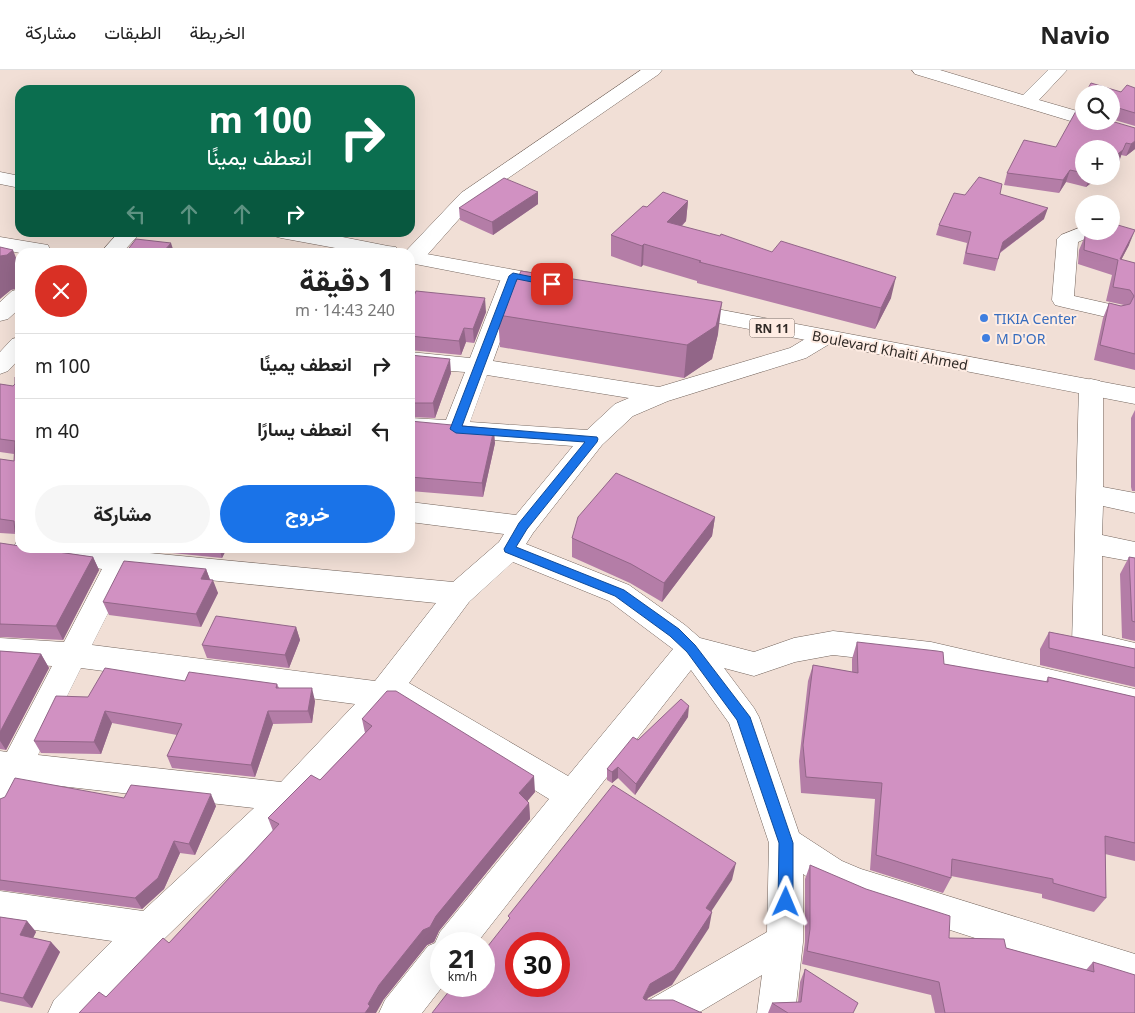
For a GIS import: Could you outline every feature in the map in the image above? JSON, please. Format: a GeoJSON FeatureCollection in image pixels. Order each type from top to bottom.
{"type":"FeatureCollection","features":[{"type":"Feature","properties":{"kind":"main road"},"geometry":{"type":"LineString","coordinates":[[415,253],[468,197],[653,70]]}},
{"type":"Feature","properties":{"kind":"main road"},"geometry":{"type":"LineString","coordinates":[[921,70],[1075,116]]}},
{"type":"Feature","properties":{"kind":"main road"},"geometry":{"type":"LineString","coordinates":[[1026,102],[1058,70]]}},
{"type":"Feature","properties":{"kind":"main road"},"geometry":{"type":"LineString","coordinates":[[0,178],[15,181]]}},
{"type":"Feature","properties":{"kind":"main road"},"geometry":{"type":"LineString","coordinates":[[1075,236],[1068,239],[1063,300],[1115,312]]}},
{"type":"Feature","properties":{"kind":"main road"},"geometry":{"type":"LineString","coordinates":[[114,248],[126,237]]}},
{"type":"Feature","properties":{"kind":"main road"},"geometry":{"type":"LineString","coordinates":[[308,237],[367,248]]}},
{"type":"Feature","properties":{"kind":"main road"},"geometry":{"type":"LineString","coordinates":[[0,243],[29,248]]}},
{"type":"Feature","properties":{"kind":"main road"},"geometry":{"type":"LineString","coordinates":[[415,258],[572,288]]}},
{"type":"Feature","properties":{"kind":"main road"},"geometry":{"type":"LineString","coordinates":[[456,429],[513,276]]}},
{"type":"Feature","properties":{"kind":"main road"},"geometry":{"type":"LineString","coordinates":[[0,314],[15,300]]}},
{"type":"Feature","properties":{"kind":"main road","name":"Boulevard Khaiti Ahmed"},"geometry":{"type":"LineString","coordinates":[[668,307],[1135,396]]}},
{"type":"Feature","properties":{"kind":"main road"},"geometry":{"type":"LineString","coordinates":[[67,1013],[149,929],[288,797],[382,695],[459,594],[516,538],[593,439],[624,410],[659,395],[798,353],[823,338]]}},
{"type":"Feature","properties":{"kind":"main road"},"geometry":{"type":"LineString","coordinates":[[0,366],[15,350]]}},
{"type":"Feature","properties":{"kind":"main road"},"geometry":{"type":"LineString","coordinates":[[415,360],[479,366],[659,395]]}},
{"type":"Feature","properties":{"kind":"main road"},"geometry":{"type":"LineString","coordinates":[[1091,387],[1087,644],[1135,655]]}},
{"type":"Feature","properties":{"kind":"main road"},"geometry":{"type":"LineString","coordinates":[[415,426],[593,439]]}},
{"type":"Feature","properties":{"kind":"main road"},"geometry":{"type":"LineString","coordinates":[[1090,494],[1135,503]]}},
{"type":"Feature","properties":{"kind":"main road"},"geometry":{"type":"LineString","coordinates":[[415,513],[516,538],[619,593],[675,633],[691,648],[743,717],[786,843],[785,942],[776,1013]]}},
{"type":"Feature","properties":{"kind":"main road"},"geometry":{"type":"LineString","coordinates":[[1089,543],[1135,552]]}},
{"type":"Feature","properties":{"kind":"main road"},"geometry":{"type":"LineString","coordinates":[[0,544],[15,546]]}},
{"type":"Feature","properties":{"kind":"main road"},"geometry":{"type":"LineString","coordinates":[[107,553],[459,594]]}},
{"type":"Feature","properties":{"kind":"main road"},"geometry":{"type":"LineString","coordinates":[[0,798],[8,766],[72,655],[123,554]]}},
{"type":"Feature","properties":{"kind":"main road"},"geometry":{"type":"LineString","coordinates":[[691,648],[754,664],[794,650],[833,643],[931,654],[1135,702]]}},
{"type":"Feature","properties":{"kind":"main road"},"geometry":{"type":"LineString","coordinates":[[464,932],[691,648]]}},
{"type":"Feature","properties":{"kind":"main road"},"geometry":{"type":"LineString","coordinates":[[0,650],[72,655],[382,695],[405,694],[572,796]]}},
{"type":"Feature","properties":{"kind":"main road"},"geometry":{"type":"LineString","coordinates":[[8,766],[288,797]]}},
{"type":"Feature","properties":{"kind":"main road"},"geometry":{"type":"LineString","coordinates":[[786,843],[830,873],[861,885],[1135,972]]}},
{"type":"Feature","properties":{"kind":"main road"},"geometry":{"type":"LineString","coordinates":[[0,908],[149,929]]}},
{"type":"Feature","properties":{"kind":"main road"},"geometry":{"type":"LineString","coordinates":[[662,1013],[785,942]]}},
{"type":"Feature","properties":{"kind":"main road"},"geometry":{"type":"LineString","coordinates":[[398,1013],[430,973]]}},
{"type":"Feature","properties":{"kind":"building"},"geometry":{"type":"Polygon","coordinates":[[[1127,85],[1135,88],[1135,113],[1120,108],[1120,92],[1127,85]]]}},
{"type":"Feature","properties":{"kind":"building"},"geometry":{"type":"Polygon","coordinates":[[[1075,113],[1075,130],[1120,130],[1120,124],[1135,128],[1135,141],[1131,144],[1126,143],[1120,152],[1120,140],[1075,140],[1075,171],[1070,170],[1063,180],[1007,173],[1024,140],[1056,147],[1075,113]]]}},
{"type":"Feature","properties":{"kind":"building"},"geometry":{"type":"Polygon","coordinates":[[[979,177],[1002,184],[1000,194],[1048,208],[1003,242],[998,259],[966,253],[971,232],[939,225],[954,193],[965,195],[979,177]]]}},
{"type":"Feature","properties":{"kind":"building"},"geometry":{"type":"Polygon","coordinates":[[[504,178],[538,192],[492,222],[459,208],[504,178]]]}},
{"type":"Feature","properties":{"kind":"building"},"geometry":{"type":"Polygon","coordinates":[[[663,192],[688,201],[667,222],[720,236],[721,234],[772,252],[781,241],[896,277],[881,308],[699,262],[701,261],[644,244],[642,246],[611,235],[643,206],[647,207],[663,192]]]}},
{"type":"Feature","properties":{"kind":"building"},"geometry":{"type":"Polygon","coordinates":[[[1120,226],[1135,230],[1120,259],[1135,263],[1135,354],[1100,345],[1109,303],[1121,306],[1130,304],[1134,296],[1130,290],[1113,287],[1118,260],[1084,250],[1085,240],[1120,240],[1120,226]]]}},
{"type":"Feature","properties":{"kind":"building"},"geometry":{"type":"Polygon","coordinates":[[[136,239],[171,243],[167,248],[129,248],[136,239]]]}},
{"type":"Feature","properties":{"kind":"building"},"geometry":{"type":"Polygon","coordinates":[[[0,247],[13,250],[7,255],[0,256],[0,247]]]}},
{"type":"Feature","properties":{"kind":"building"},"geometry":{"type":"Polygon","coordinates":[[[521,271],[722,302],[716,326],[687,345],[498,315],[511,282],[516,282],[521,271]]]}},
{"type":"Feature","properties":{"kind":"building"},"geometry":{"type":"Polygon","coordinates":[[[416,291],[485,298],[473,329],[464,328],[459,341],[415,337],[416,291]]]}},
{"type":"Feature","properties":{"kind":"building"},"geometry":{"type":"Polygon","coordinates":[[[415,356],[450,359],[433,403],[415,403],[415,356]]]}},
{"type":"Feature","properties":{"kind":"building"},"geometry":{"type":"Polygon","coordinates":[[[0,384],[13,386],[15,384],[15,441],[0,439],[0,384]]]}},
{"type":"Feature","properties":{"kind":"building"},"geometry":{"type":"Polygon","coordinates":[[[415,421],[494,429],[482,483],[415,477],[415,421]]]}},
{"type":"Feature","properties":{"kind":"building"},"geometry":{"type":"Polygon","coordinates":[[[15,441],[15,532],[14,521],[0,519],[0,459],[14,461],[15,441]]]}},
{"type":"Feature","properties":{"kind":"building"},"geometry":{"type":"Polygon","coordinates":[[[616,473],[715,517],[664,583],[631,564],[572,538],[578,517],[616,473]]]}},
{"type":"Feature","properties":{"kind":"building"},"geometry":{"type":"Polygon","coordinates":[[[0,543],[15,545],[15,553],[65,553],[93,557],[56,626],[0,624],[0,543]]]}},
{"type":"Feature","properties":{"kind":"building"},"geometry":{"type":"Polygon","coordinates":[[[1129,557],[1135,558],[1135,622],[1132,621],[1129,557]]]}},
{"type":"Feature","properties":{"kind":"building"},"geometry":{"type":"Polygon","coordinates":[[[124,561],[206,569],[201,579],[213,580],[196,614],[103,602],[124,561]]]}},
{"type":"Feature","properties":{"kind":"building"},"geometry":{"type":"Polygon","coordinates":[[[216,616],[296,627],[285,655],[202,645],[216,616]]]}},
{"type":"Feature","properties":{"kind":"building"},"geometry":{"type":"Polygon","coordinates":[[[1049,632],[1135,649],[1135,668],[1049,648],[1049,632]]]}},
{"type":"Feature","properties":{"kind":"building"},"geometry":{"type":"Polygon","coordinates":[[[857,642],[943,652],[944,664],[1048,682],[1048,677],[1135,697],[1135,843],[1105,836],[1106,898],[1053,883],[1053,879],[952,859],[951,878],[876,855],[882,783],[806,777],[803,745],[813,665],[858,673],[857,642]]]}},
{"type":"Feature","properties":{"kind":"building"},"geometry":{"type":"Polygon","coordinates":[[[0,651],[41,654],[0,732],[0,651]]]}},
{"type":"Feature","properties":{"kind":"building"},"geometry":{"type":"Polygon","coordinates":[[[105,668],[185,681],[189,672],[277,684],[276,688],[312,688],[308,711],[268,711],[251,765],[167,756],[182,724],[105,711],[94,742],[34,741],[56,696],[88,697],[105,668]]]}},
{"type":"Feature","properties":{"kind":"building"},"geometry":{"type":"Polygon","coordinates":[[[387,691],[396,691],[534,776],[519,793],[529,803],[436,916],[430,927],[423,930],[379,985],[365,1013],[79,1013],[99,992],[106,997],[163,938],[169,943],[279,824],[268,818],[311,775],[320,780],[372,726],[362,719],[387,691]]]}},
{"type":"Feature","properties":{"kind":"building"},"geometry":{"type":"Polygon","coordinates":[[[681,699],[689,706],[636,784],[618,767],[612,772],[607,769],[633,737],[638,740],[681,699]]]}},
{"type":"Feature","properties":{"kind":"building"},"geometry":{"type":"Polygon","coordinates":[[[15,778],[124,798],[131,785],[211,794],[189,844],[174,841],[158,878],[135,898],[0,880],[0,799],[5,797],[15,778]]]}},
{"type":"Feature","properties":{"kind":"building"},"geometry":{"type":"Polygon","coordinates":[[[613,785],[736,863],[706,908],[712,912],[674,970],[650,984],[643,998],[645,1000],[673,1000],[702,1013],[432,1013],[444,997],[495,997],[495,937],[510,918],[508,916],[613,785]]]}},
{"type":"Feature","properties":{"kind":"building"},"geometry":{"type":"Polygon","coordinates":[[[810,865],[866,889],[950,916],[949,938],[1004,939],[1006,948],[1094,972],[1093,962],[1135,975],[1135,1013],[945,1013],[939,982],[807,951],[810,929],[810,865]]]}},
{"type":"Feature","properties":{"kind":"building"},"geometry":{"type":"Polygon","coordinates":[[[0,917],[27,921],[20,935],[51,942],[23,998],[0,993],[0,917]]]}},
{"type":"Feature","properties":{"kind":"building"},"geometry":{"type":"Polygon","coordinates":[[[805,969],[858,1003],[853,1013],[788,1013],[772,1003],[801,1002],[805,969]]]}},
{"type":"Feature","properties":{"kind":"place","name":"TIKIA Center"},"geometry":{"type":"Point","coordinates":[984,318]}},
{"type":"Feature","properties":{"kind":"place","name":"M D'OR"},"geometry":{"type":"Point","coordinates":[986,338]}},
{"type":"Feature","properties":{"kind":"route"},"geometry":{"type":"LineString","coordinates":[[552,284],[513,276],[456,429],[593,439],[523,526],[509,549],[619,593],[675,633],[691,648],[743,717],[786,843],[786,902]]}}]}
